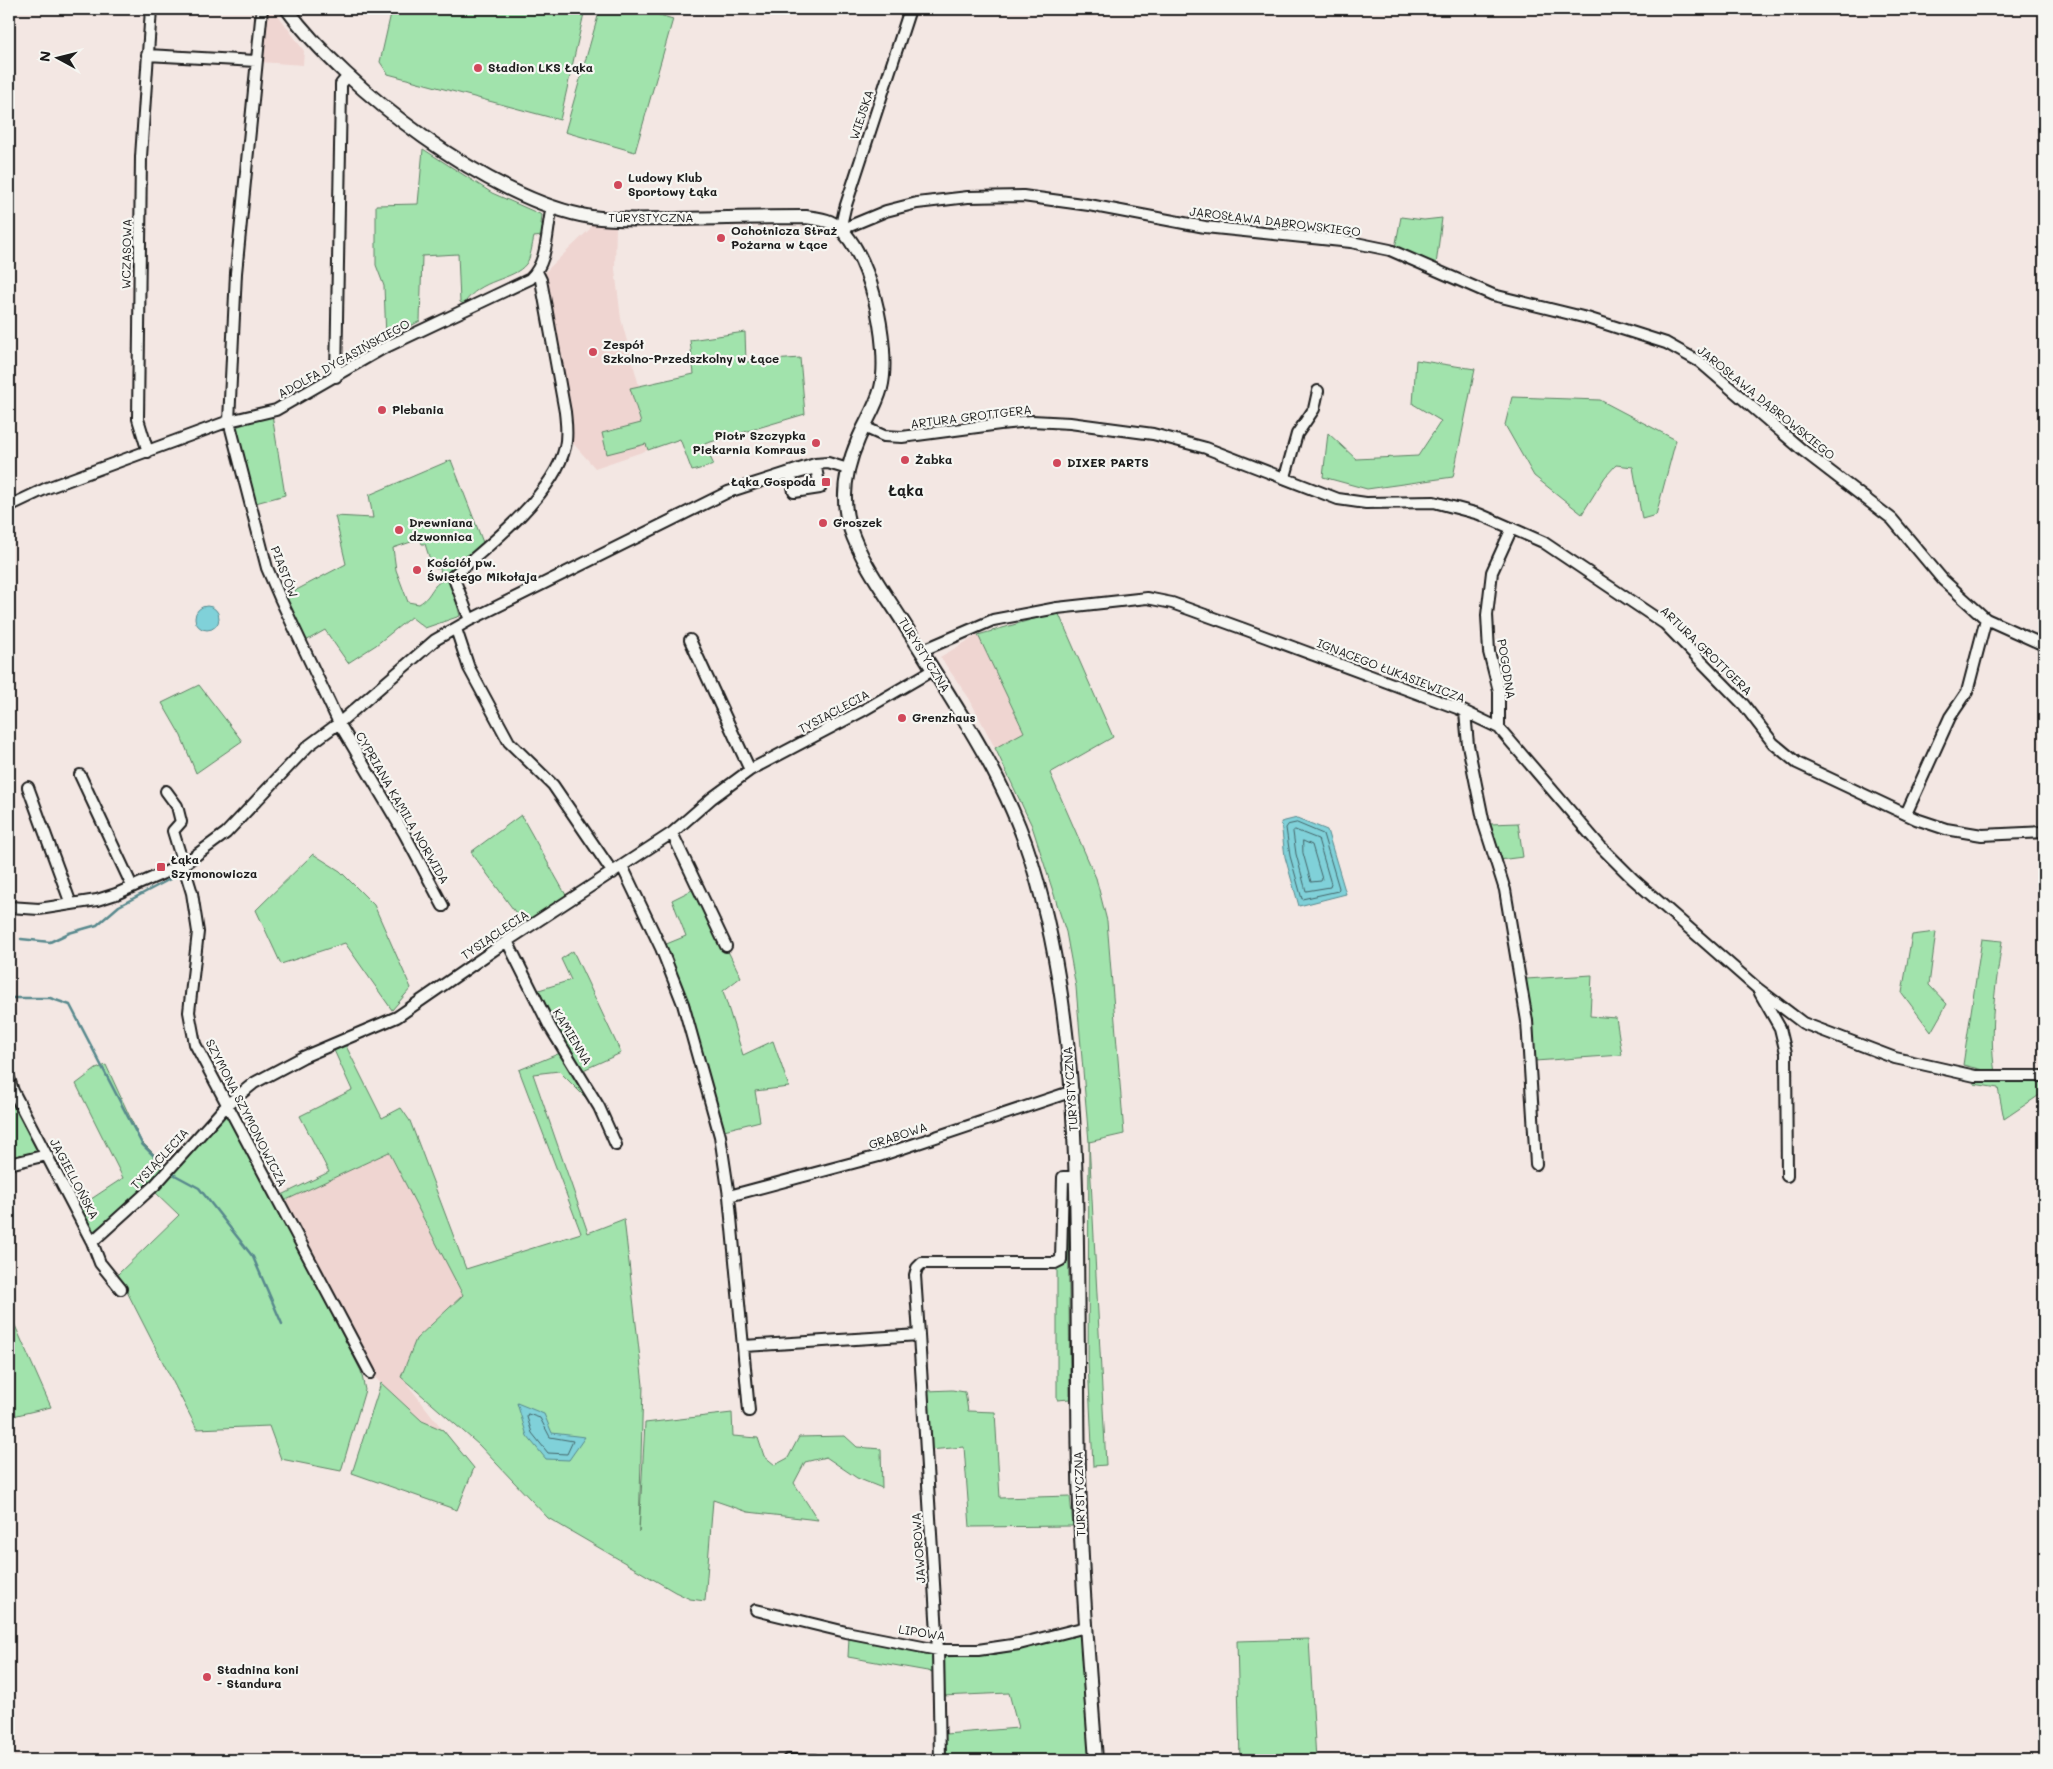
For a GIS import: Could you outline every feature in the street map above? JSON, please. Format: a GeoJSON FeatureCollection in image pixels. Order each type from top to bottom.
{"type":"FeatureCollection","features":[{"type":"Feature","properties":{"kind":"main road","name":"TURYSTYCZNA"},"geometry":{"type":"LineString","coordinates":[[287,9],[317,46],[348,76],[400,118],[454,157],[509,188],[552,207],[590,217],[626,220],[806,216],[831,222],[840,230],[860,256],[873,297],[881,340],[883,373],[881,388],[848,469],[845,505],[850,528],[862,553],[997,777],[1029,854],[1044,901],[1058,967],[1073,1091],[1076,1177],[1080,1507],[1086,1627],[1096,1760]]}},
{"type":"Feature","properties":{"kind":"street","name":"WCZASOWA"},"geometry":{"type":"LineString","coordinates":[[148,452],[138,419],[141,157],[147,56],[152,9]]}},
{"type":"Feature","properties":{"kind":"street"},"geometry":{"type":"LineString","coordinates":[[229,421],[236,273],[262,9]]}},
{"type":"Feature","properties":{"kind":"street","name":"WIEJSKA"},"geometry":{"type":"LineString","coordinates":[[840,230],[845,208],[910,9]]}},
{"type":"Feature","properties":{"kind":"street"},"geometry":{"type":"LineString","coordinates":[[147,56],[256,61]]}},
{"type":"Feature","properties":{"kind":"street"},"geometry":{"type":"LineString","coordinates":[[336,377],[341,90],[342,84],[348,76]]}},
{"type":"Feature","properties":{"kind":"street","name":"JAROSŁAWA DĄBROWSKIEGO"},"geometry":{"type":"LineString","coordinates":[[840,230],[886,211],[917,203],[968,197],[1023,196],[1089,205],[1205,227],[1351,242],[1390,250],[1494,295],[1588,318],[1666,343],[1700,362],[1801,449],[1892,519],[1943,580],[1986,619]]}},
{"type":"Feature","properties":{"kind":"street"},"geometry":{"type":"LineString","coordinates":[[470,620],[453,576],[497,538],[552,478],[565,447],[567,428],[541,280],[537,272],[542,260],[552,207]]}},
{"type":"Feature","properties":{"kind":"street","name":"ADOLFA DYGASIŃSKIEGO"},"geometry":{"type":"LineString","coordinates":[[9,506],[47,488],[229,421],[276,410],[382,349],[530,279],[537,272]]}},
{"type":"Feature","properties":{"kind":"street"},"geometry":{"type":"LineString","coordinates":[[1285,477],[1297,434],[1314,409],[1318,391]]}},
{"type":"Feature","properties":{"kind":"street","name":"PIASTÓW"},"geometry":{"type":"LineString","coordinates":[[229,421],[267,568],[338,723]]}},
{"type":"Feature","properties":{"kind":"street","name":"ARTURA GROTTGERA"},"geometry":{"type":"LineString","coordinates":[[864,428],[884,436],[902,437],[1032,421],[1070,423],[1153,434],[1206,448],[1338,499],[1366,503],[1434,502],[1479,514],[1543,542],[1665,624],[1744,705],[1773,743],[1797,763],[1906,814],[1946,829],[1982,835],[2044,832]]}},
{"type":"Feature","properties":{"kind":"street"},"geometry":{"type":"LineString","coordinates":[[9,907],[39,909],[116,894],[184,864],[226,833],[308,746],[338,723],[435,640],[470,620],[736,489],[815,464],[828,463],[848,469]]}},
{"type":"Feature","properties":{"kind":"street","name":"POGODNA"},"geometry":{"type":"LineString","coordinates":[[1499,728],[1498,691],[1489,652],[1486,615],[1492,572],[1512,528]]}},
{"type":"Feature","properties":{"kind":"street","name":"IGNACEGO ŁUKASIEWICZA"},"geometry":{"type":"LineString","coordinates":[[922,653],[928,648],[993,620],[1057,608],[1148,598],[1172,603],[1236,626],[1465,712],[1499,728],[1601,847],[1633,880],[1756,988],[1803,1024],[1895,1058],[1975,1076],[2044,1076]]}},
{"type":"Feature","properties":{"kind":"street"},"geometry":{"type":"LineString","coordinates":[[1906,814],[1950,717],[1966,692],[1986,619],[2044,645]]}},
{"type":"Feature","properties":{"kind":"street"},"geometry":{"type":"LineString","coordinates":[[456,629],[469,668],[509,742],[553,785],[612,873]]}},
{"type":"Feature","properties":{"kind":"street"},"geometry":{"type":"LineString","coordinates":[[690,640],[750,770]]}},
{"type":"Feature","properties":{"kind":"street","name":"TYSIĄCLECIA"},"geometry":{"type":"LineString","coordinates":[[92,1242],[154,1185],[228,1105],[254,1084],[303,1057],[397,1017],[507,941],[672,833],[712,798],[750,770],[864,710],[933,670]]}},
{"type":"Feature","properties":{"kind":"street"},"geometry":{"type":"LineString","coordinates":[[1465,712],[1468,745],[1484,824],[1505,890],[1523,994],[1528,1029],[1536,1164]]}},
{"type":"Feature","properties":{"kind":"street","name":"CYPRIANA KAMILA NORWIDA"},"geometry":{"type":"LineString","coordinates":[[338,723],[404,833],[443,906]]}},
{"type":"Feature","properties":{"kind":"street"},"geometry":{"type":"LineString","coordinates":[[80,775],[132,886]]}},
{"type":"Feature","properties":{"kind":"street"},"geometry":{"type":"LineString","coordinates":[[28,787],[71,904]]}},
{"type":"Feature","properties":{"kind":"street","name":"SZYMONA SZYMONOWICZA"},"geometry":{"type":"LineString","coordinates":[[166,791],[177,806],[181,822],[173,832],[192,893],[198,932],[189,1012],[195,1044],[370,1372]]}},
{"type":"Feature","properties":{"kind":"street"},"geometry":{"type":"LineString","coordinates":[[672,833],[726,946]]}},
{"type":"Feature","properties":{"kind":"street"},"geometry":{"type":"LineString","coordinates":[[622,866],[661,948],[683,1004],[720,1136],[729,1196],[749,1411]]}},
{"type":"Feature","properties":{"kind":"street","name":"KAMIENNA"},"geometry":{"type":"LineString","coordinates":[[507,941],[550,1027],[599,1107],[616,1145]]}},
{"type":"Feature","properties":{"kind":"street","name":"IGNACEGO ŁUKASIEWICZA"},"geometry":{"type":"LineString","coordinates":[[1756,988],[1780,1028],[1786,1053],[1787,1176]]}},
{"type":"Feature","properties":{"kind":"street","name":"JAGIELLOŃSKA"},"geometry":{"type":"LineString","coordinates":[[9,1078],[92,1242],[100,1263],[121,1289]]}},
{"type":"Feature","properties":{"kind":"street","name":"GRABOWA"},"geometry":{"type":"LineString","coordinates":[[729,1196],[879,1156],[1073,1091]]}},
{"type":"Feature","properties":{"kind":"street"},"geometry":{"type":"LineString","coordinates":[[9,1164],[47,1154]]}},
{"type":"Feature","properties":{"kind":"street","name":"JAWOROWA"},"geometry":{"type":"LineString","coordinates":[[940,1760],[938,1650],[915,1275],[917,1268],[922,1263],[1055,1263],[1061,1260],[1063,1178],[1076,1177]]}},
{"type":"Feature","properties":{"kind":"street"},"geometry":{"type":"LineString","coordinates":[[744,1346],[918,1335]]}},
{"type":"Feature","properties":{"kind":"street","name":"LIPOWA"},"geometry":{"type":"LineString","coordinates":[[756,1610],[846,1632],[938,1650],[978,1650],[1018,1644],[1086,1627]]}},
{"type":"Feature","properties":{"kind":"street"},"geometry":{"type":"LineString","coordinates":[[788,1760],[814,1760]]}},
{"type":"Feature","properties":{"kind":"shaded area"},"geometry":{"type":"Polygon","coordinates":[[[266,9],[274,9],[304,51],[303,65],[260,62],[266,9]]]}},
{"type":"Feature","properties":{"kind":"shaded area","name":"Zespół Szkolno-Przedszkolny w Łące"},"geometry":{"type":"Polygon","coordinates":[[[591,222],[616,226],[615,269],[621,319],[639,386],[630,388],[648,450],[595,468],[571,441],[544,273],[590,229],[591,222]]]}},
{"type":"Feature","properties":{"kind":"shaded area"},"geometry":{"type":"Polygon","coordinates":[[[978,635],[1024,733],[995,748],[969,698],[940,657],[978,635]]]}},
{"type":"Feature","properties":{"kind":"shaded area"},"geometry":{"type":"Polygon","coordinates":[[[389,1152],[463,1295],[416,1339],[401,1376],[443,1430],[422,1421],[370,1373],[279,1203],[389,1152]]]}},
{"type":"Feature","properties":{"kind":"green space","name":"Stadion LKS Łąka"},"geometry":{"type":"Polygon","coordinates":[[[392,9],[585,9],[560,120],[388,74],[380,62],[392,9]]]}},
{"type":"Feature","properties":{"kind":"green space"},"geometry":{"type":"Polygon","coordinates":[[[600,9],[639,9],[673,19],[635,152],[565,132],[600,9]]]}},
{"type":"Feature","properties":{"kind":"green space"},"geometry":{"type":"Polygon","coordinates":[[[423,149],[492,193],[542,215],[541,224],[544,224],[542,236],[534,237],[529,258],[520,270],[487,284],[464,304],[460,302],[458,254],[422,256],[420,321],[386,339],[384,286],[376,265],[376,205],[418,204],[423,149]]]}},
{"type":"Feature","properties":{"kind":"green space"},"geometry":{"type":"Polygon","coordinates":[[[1401,217],[1424,220],[1442,218],[1436,265],[1395,248],[1401,217]]]}},
{"type":"Feature","properties":{"kind":"green space"},"geometry":{"type":"Polygon","coordinates":[[[745,332],[746,362],[800,358],[805,414],[704,444],[714,465],[692,471],[680,439],[648,450],[646,444],[607,454],[602,433],[641,423],[630,388],[694,374],[690,340],[745,332]]]}},
{"type":"Feature","properties":{"kind":"green space"},"geometry":{"type":"Polygon","coordinates":[[[1416,360],[1475,369],[1453,477],[1367,489],[1323,477],[1328,433],[1356,459],[1418,456],[1441,421],[1413,404],[1416,360]]]}},
{"type":"Feature","properties":{"kind":"green space"},"geometry":{"type":"Polygon","coordinates":[[[1512,397],[1600,400],[1676,440],[1656,515],[1642,519],[1633,467],[1616,465],[1605,477],[1582,514],[1534,476],[1505,425],[1512,397]]]}},
{"type":"Feature","properties":{"kind":"green space"},"geometry":{"type":"Polygon","coordinates":[[[272,415],[285,495],[252,504],[239,453],[236,427],[272,415]]]}},
{"type":"Feature","properties":{"kind":"green space"},"geometry":{"type":"Polygon","coordinates":[[[451,460],[484,545],[450,576],[460,616],[425,628],[411,617],[376,645],[348,663],[325,630],[304,642],[283,597],[346,564],[335,516],[373,518],[369,495],[451,460]],[[420,539],[393,548],[396,570],[408,602],[419,604],[424,601],[438,583],[449,578],[447,572],[441,574],[440,568],[436,569],[435,565],[432,566],[425,544],[422,544],[420,539]]]}},
{"type":"Feature","properties":{"kind":"green space"},"geometry":{"type":"Polygon","coordinates":[[[1058,612],[1113,737],[1050,773],[1096,878],[1107,921],[1124,1134],[1089,1142],[1076,987],[1066,932],[1032,826],[995,748],[1024,732],[978,635],[1058,612]]]}},
{"type":"Feature","properties":{"kind":"green space"},"geometry":{"type":"Polygon","coordinates":[[[199,685],[242,741],[196,773],[181,736],[162,703],[199,685]]]}},
{"type":"Feature","properties":{"kind":"green space"},"geometry":{"type":"Polygon","coordinates":[[[521,815],[567,897],[524,924],[471,852],[521,815]]]}},
{"type":"Feature","properties":{"kind":"green space"},"geometry":{"type":"Polygon","coordinates":[[[1518,823],[1523,857],[1499,860],[1490,824],[1518,823]]]}},
{"type":"Feature","properties":{"kind":"green space"},"geometry":{"type":"Polygon","coordinates":[[[313,854],[340,871],[374,905],[411,988],[392,1010],[345,943],[281,964],[256,910],[313,854]]]}},
{"type":"Feature","properties":{"kind":"green space"},"geometry":{"type":"Polygon","coordinates":[[[696,888],[741,977],[723,991],[743,1055],[773,1041],[789,1087],[755,1091],[760,1121],[724,1130],[698,1042],[690,1005],[664,945],[686,936],[672,900],[696,888]]]}},
{"type":"Feature","properties":{"kind":"green space"},"geometry":{"type":"Polygon","coordinates":[[[1936,932],[1929,985],[1947,1004],[1931,1032],[1902,993],[1912,935],[1936,932]]]}},
{"type":"Feature","properties":{"kind":"green space"},"geometry":{"type":"Polygon","coordinates":[[[1982,939],[2002,941],[1995,990],[1992,1040],[1995,1073],[1963,1065],[1982,939]]]}},
{"type":"Feature","properties":{"kind":"green space"},"geometry":{"type":"Polygon","coordinates":[[[573,951],[621,1053],[581,1071],[595,1107],[559,1071],[533,1074],[588,1233],[624,1219],[643,1385],[639,1532],[645,1423],[732,1413],[733,1436],[758,1438],[764,1456],[775,1465],[788,1458],[799,1437],[845,1436],[857,1447],[881,1449],[882,1488],[857,1478],[826,1457],[805,1462],[794,1483],[818,1520],[748,1512],[713,1500],[705,1601],[690,1599],[675,1592],[548,1518],[479,1445],[401,1377],[416,1339],[463,1295],[389,1152],[284,1201],[282,1195],[329,1172],[300,1116],[352,1090],[333,1048],[345,1044],[382,1118],[401,1108],[410,1121],[466,1269],[581,1233],[519,1070],[565,1051],[539,990],[571,980],[561,959],[573,951]]]}},
{"type":"Feature","properties":{"kind":"green space"},"geometry":{"type":"Polygon","coordinates":[[[1592,975],[1590,1016],[1616,1018],[1622,1055],[1535,1061],[1526,979],[1592,975]]]}},
{"type":"Feature","properties":{"kind":"green space"},"geometry":{"type":"Polygon","coordinates":[[[106,1065],[141,1141],[166,1166],[120,1211],[92,1232],[79,1207],[123,1178],[76,1084],[96,1069],[106,1065]]]}},
{"type":"Feature","properties":{"kind":"green space"},"geometry":{"type":"Polygon","coordinates":[[[1974,1080],[2044,1082],[2044,1092],[2004,1119],[1998,1088],[1974,1084],[1974,1080]]]}},
{"type":"Feature","properties":{"kind":"green space"},"geometry":{"type":"Polygon","coordinates":[[[9,1089],[43,1152],[9,1158],[9,1089]]]}},
{"type":"Feature","properties":{"kind":"green space"},"geometry":{"type":"Polygon","coordinates":[[[223,1116],[230,1116],[361,1371],[365,1390],[341,1471],[281,1459],[269,1426],[197,1429],[118,1274],[179,1215],[154,1191],[223,1116]]]}},
{"type":"Feature","properties":{"kind":"green space"},"geometry":{"type":"Polygon","coordinates":[[[1089,1142],[1106,1465],[1093,1466],[1088,1363],[1089,1142]]]}},
{"type":"Feature","properties":{"kind":"green space"},"geometry":{"type":"Polygon","coordinates":[[[1068,1195],[1070,1399],[1057,1400],[1057,1266],[1065,1201],[1068,1195]]]}},
{"type":"Feature","properties":{"kind":"green space"},"geometry":{"type":"Polygon","coordinates":[[[9,1312],[51,1407],[9,1417],[9,1312]]]}},
{"type":"Feature","properties":{"kind":"green space"},"geometry":{"type":"Polygon","coordinates":[[[381,1383],[422,1421],[443,1430],[474,1468],[457,1510],[352,1473],[381,1383]]]}},
{"type":"Feature","properties":{"kind":"green space"},"geometry":{"type":"Polygon","coordinates":[[[952,1390],[965,1392],[968,1411],[995,1412],[1000,1498],[1070,1496],[1073,1526],[970,1527],[964,1447],[929,1450],[927,1391],[952,1390]]]}},
{"type":"Feature","properties":{"kind":"green space"},"geometry":{"type":"Polygon","coordinates":[[[1080,1635],[1090,1760],[978,1760],[968,1756],[946,1760],[945,1734],[1018,1728],[1009,1693],[942,1696],[942,1657],[992,1655],[1080,1635]]]}},
{"type":"Feature","properties":{"kind":"green space"},"geometry":{"type":"Polygon","coordinates":[[[849,1637],[933,1653],[933,1672],[848,1657],[849,1637]]]}},
{"type":"Feature","properties":{"kind":"green space"},"geometry":{"type":"Polygon","coordinates":[[[1309,1639],[1316,1760],[1240,1760],[1237,1641],[1309,1639]]]}},
{"type":"Feature","properties":{"kind":"water"},"geometry":{"type":"Polygon","coordinates":[[[207,606],[212,607],[218,613],[218,623],[212,629],[207,630],[202,629],[196,623],[195,618],[196,613],[202,607],[207,606]]]}},
{"type":"Feature","properties":{"kind":"water"},"geometry":{"type":"Polygon","coordinates":[[[1297,818],[1327,830],[1346,894],[1299,906],[1285,857],[1281,822],[1297,818]]]}},
{"type":"Feature","properties":{"kind":"water"},"geometry":{"type":"Polygon","coordinates":[[[517,1403],[544,1414],[552,1433],[585,1437],[569,1460],[546,1459],[527,1436],[517,1403]]]}},
{"type":"Feature","properties":{"kind":"waterway"},"geometry":{"type":"LineString","coordinates":[[21,939],[50,942],[69,933],[97,925],[119,906],[172,878]]}},
{"type":"Feature","properties":{"kind":"waterway"},"geometry":{"type":"LineString","coordinates":[[9,972],[9,981]]}},
{"type":"Feature","properties":{"kind":"waterway"},"geometry":{"type":"LineString","coordinates":[[9,995],[12,998],[50,998],[70,1005],[142,1144],[164,1166]]}},
{"type":"Feature","properties":{"kind":"waterway"},"geometry":{"type":"LineString","coordinates":[[173,1174],[199,1188],[253,1257],[282,1324]]}},
{"type":"Feature","properties":{"kind":"place","name":"Stadion LKS Łąka"},"geometry":{"type":"Point","coordinates":[478,68]}},
{"type":"Feature","properties":{"kind":"place","name":"Ludowy Klub Sportowy Łąka"},"geometry":{"type":"Point","coordinates":[618,185]}},
{"type":"Feature","properties":{"kind":"place","name":"Ochotnicza Straż Pożarna w Łące"},"geometry":{"type":"Point","coordinates":[721,238]}},
{"type":"Feature","properties":{"kind":"place","name":"Zespół Szkolno-Przedszkolny w Łące"},"geometry":{"type":"Point","coordinates":[593,352]}},
{"type":"Feature","properties":{"kind":"place","name":"Plebania"},"geometry":{"type":"Point","coordinates":[382,410]}},
{"type":"Feature","properties":{"kind":"place","name":"Piotr Szczypka Piekarnia Komraus"},"geometry":{"type":"Point","coordinates":[816,443]}},
{"type":"Feature","properties":{"kind":"place","name":"Żabka"},"geometry":{"type":"Point","coordinates":[905,460]}},
{"type":"Feature","properties":{"kind":"place","name":"DIXER PARTS"},"geometry":{"type":"Point","coordinates":[1057,463]}},
{"type":"Feature","properties":{"kind":"place","name":"Łąka Gospoda"},"geometry":{"type":"Point","coordinates":[826,482]}},
{"type":"Feature","properties":{"kind":"place","name":"Groszek"},"geometry":{"type":"Point","coordinates":[823,523]}},
{"type":"Feature","properties":{"kind":"place","name":"Drewniana dzwonnica"},"geometry":{"type":"Point","coordinates":[399,530]}},
{"type":"Feature","properties":{"kind":"place","name":"Kościół pw. Świętego Mikołaja"},"geometry":{"type":"Point","coordinates":[417,570]}},
{"type":"Feature","properties":{"kind":"place","name":"Grenzhaus"},"geometry":{"type":"Point","coordinates":[902,718]}},
{"type":"Feature","properties":{"kind":"place","name":"Łąka Szymonowicza"},"geometry":{"type":"Point","coordinates":[161,867]}},
{"type":"Feature","properties":{"kind":"place","name":"Stadnina koni - Standura"},"geometry":{"type":"Point","coordinates":[207,1677]}},
{"type":"Feature","properties":{"kind":"district","name":"Łąka"},"geometry":{"type":"Point","coordinates":[906,491]}}]}
